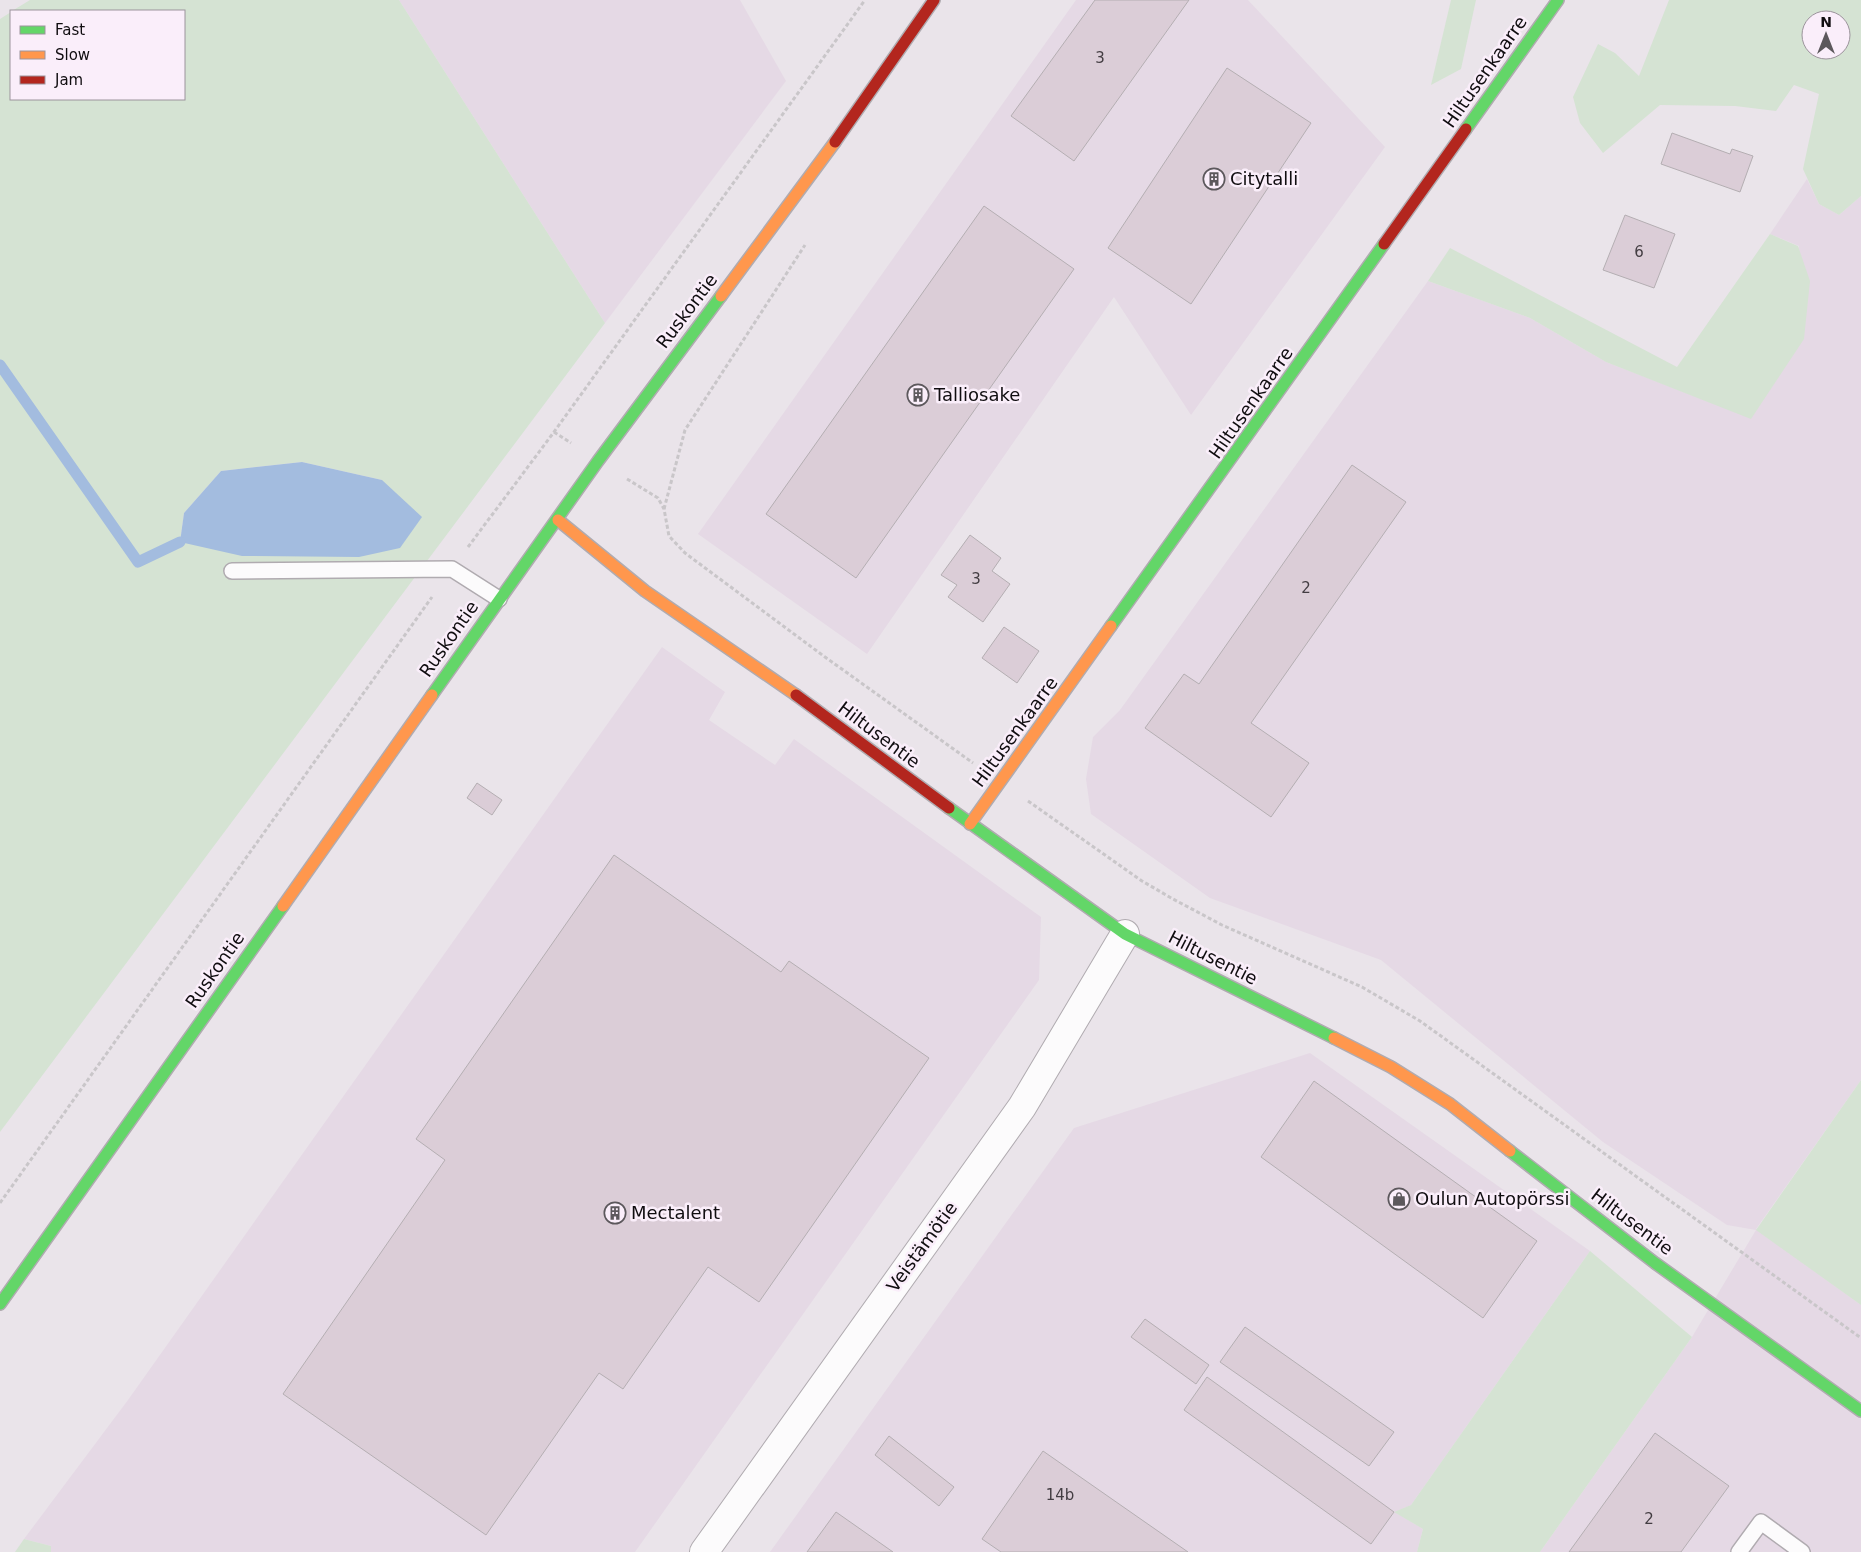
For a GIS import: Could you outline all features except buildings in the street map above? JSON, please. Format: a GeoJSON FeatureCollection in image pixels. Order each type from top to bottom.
{"type":"FeatureCollection","features":[{"type":"Feature","properties":{"kind":"street","name":"Ruskontie"},"geometry":{"type":"LineString","coordinates":[[0,1304],[499,599],[558,520],[598,461],[853,117],[934,0]]}},
{"type":"Feature","properties":{"kind":"street","name":"Hiltusenkaarre"},"geometry":{"type":"LineString","coordinates":[[970,824],[1558,0]]}},
{"type":"Feature","properties":{"kind":"street","name":"Hiltusentie"},"geometry":{"type":"LineString","coordinates":[[558,520],[646,591],[798,696],[970,824],[1125,934],[1391,1067],[1450,1104],[1655,1262],[1861,1411]]}},
{"type":"Feature","properties":{"kind":"street","name":"Veistämötie"},"geometry":{"type":"LineString","coordinates":[[704,1552],[1022,1107],[1125,934]]}},
{"type":"Feature","properties":{"kind":"lane"},"geometry":{"type":"LineString","coordinates":[[232,570],[452,569],[499,599]]}},
{"type":"Feature","properties":{"kind":"lane"},"geometry":{"type":"LineString","coordinates":[[1738,1552],[1761,1522],[1802,1552]]}},
{"type":"Feature","properties":{"kind":"path"},"geometry":{"type":"LineString","coordinates":[[0,1203],[452,569],[554,432],[865,0]]}},
{"type":"Feature","properties":{"kind":"path"},"geometry":{"type":"LineString","coordinates":[[664,510],[686,430],[805,245]]}},
{"type":"Feature","properties":{"kind":"path"},"geometry":{"type":"LineString","coordinates":[[554,432],[658,498],[664,510],[669,536],[685,553],[825,657],[1142,881],[1222,925],[1362,987],[1420,1021],[1861,1338]]}},
{"type":"Feature","properties":{"kind":"shaded area"},"geometry":{"type":"Polygon","coordinates":[[[399,0],[740,0],[786,81],[605,323],[399,0]]]}},
{"type":"Feature","properties":{"kind":"shaded area"},"geometry":{"type":"Polygon","coordinates":[[[1076,0],[1248,0],[1385,147],[1191,415],[1114,297],[867,654],[698,534],[1076,0]]]}},
{"type":"Feature","properties":{"kind":"shaded area"},"geometry":{"type":"Polygon","coordinates":[[[1807,179],[1819,204],[1839,215],[1861,196],[1861,1080],[1756,1229],[1861,1305],[1861,1552],[1540,1552],[1692,1337],[1756,1230],[1727,1225],[1603,1142],[1381,960],[1210,898],[1091,814],[1086,779],[1093,737],[1120,710],[1428,281],[1530,318],[1606,362],[1751,418],[1799,246],[1770,234],[1807,179]]]}},
{"type":"Feature","properties":{"kind":"shaded area"},"geometry":{"type":"Polygon","coordinates":[[[662,647],[725,692],[709,720],[775,765],[794,739],[1041,917],[1039,980],[635,1552],[51,1552],[51,1546],[24,1539],[128,1400],[662,647]]]}},
{"type":"Feature","properties":{"kind":"shaded area"},"geometry":{"type":"Polygon","coordinates":[[[1310,1053],[1590,1251],[1411,1505],[1395,1512],[1423,1529],[1417,1552],[770,1552],[1074,1128],[1310,1053]]]}},
{"type":"Feature","properties":{"kind":"green space"},"geometry":{"type":"Polygon","coordinates":[[[30,0],[399,0],[605,323],[0,1132],[0,19],[10,13],[10,100],[185,100],[185,10],[14,10],[30,0]],[[302,462],[221,471],[184,513],[180,542],[382,480],[302,462]]]}},
{"type":"Feature","properties":{"kind":"green space"},"geometry":{"type":"Polygon","coordinates":[[[1451,0],[1476,0],[1461,69],[1431,85],[1451,0]]]}},
{"type":"Feature","properties":{"kind":"green space"},"geometry":{"type":"Polygon","coordinates":[[[1669,0],[1861,0],[1861,196],[1839,215],[1819,204],[1803,169],[1819,94],[1794,85],[1776,111],[1735,106],[1660,105],[1603,153],[1580,123],[1573,97],[1598,44],[1615,53],[1639,76],[1669,0]]]}},
{"type":"Feature","properties":{"kind":"green space"},"geometry":{"type":"Polygon","coordinates":[[[1770,234],[1798,246],[1810,281],[1804,339],[1751,419],[1606,362],[1530,318],[1428,281],[1450,248],[1677,367],[1770,234]]]}},
{"type":"Feature","properties":{"kind":"green space"},"geometry":{"type":"Polygon","coordinates":[[[1861,1080],[1861,1305],[1756,1230],[1861,1080]]]}},
{"type":"Feature","properties":{"kind":"green space"},"geometry":{"type":"Polygon","coordinates":[[[1590,1251],[1692,1337],[1540,1552],[1417,1552],[1423,1529],[1394,1512],[1411,1505],[1590,1251]]]}},
{"type":"Feature","properties":{"kind":"green space"},"geometry":{"type":"Polygon","coordinates":[[[24,1539],[51,1546],[51,1552],[15,1552],[24,1539]]]}},
{"type":"Feature","properties":{"kind":"water"},"geometry":{"type":"Polygon","coordinates":[[[302,462],[382,480],[422,517],[400,548],[359,557],[242,556],[180,542],[184,513],[221,471],[302,462]]]}},
{"type":"Feature","properties":{"kind":"waterway"},"geometry":{"type":"LineString","coordinates":[[0,365],[138,562],[180,542]]}},
{"type":"Feature","properties":{"kind":"traffic: fast"},"geometry":{"type":"LineString","coordinates":[[1466,129],[1558,0]]}},
{"type":"Feature","properties":{"kind":"traffic: fast"},"geometry":{"type":"LineString","coordinates":[[1111,626],[1384,244]]}},
{"type":"Feature","properties":{"kind":"traffic: fast"},"geometry":{"type":"LineString","coordinates":[[432,695],[598,461],[721,296]]}},
{"type":"Feature","properties":{"kind":"traffic: fast"},"geometry":{"type":"LineString","coordinates":[[949,808],[1125,934],[1334,1038]]}},
{"type":"Feature","properties":{"kind":"traffic: fast"},"geometry":{"type":"LineString","coordinates":[[0,1304],[283,906]]}},
{"type":"Feature","properties":{"kind":"traffic: fast"},"geometry":{"type":"LineString","coordinates":[[1510,1151],[1655,1263],[1861,1411]]}},
{"type":"Feature","properties":{"kind":"traffic: slow"},"geometry":{"type":"LineString","coordinates":[[721,296],[835,142]]}},
{"type":"Feature","properties":{"kind":"traffic: slow"},"geometry":{"type":"LineString","coordinates":[[558,520],[645,591],[796,695]]}},
{"type":"Feature","properties":{"kind":"traffic: slow"},"geometry":{"type":"LineString","coordinates":[[970,824],[1111,626]]}},
{"type":"Feature","properties":{"kind":"traffic: slow"},"geometry":{"type":"LineString","coordinates":[[283,906],[432,695]]}},
{"type":"Feature","properties":{"kind":"traffic: slow"},"geometry":{"type":"LineString","coordinates":[[1334,1038],[1391,1067],[1450,1104],[1510,1151]]}},
{"type":"Feature","properties":{"kind":"traffic: jam"},"geometry":{"type":"LineString","coordinates":[[835,142],[934,0]]}},
{"type":"Feature","properties":{"kind":"traffic: jam"},"geometry":{"type":"LineString","coordinates":[[1384,244],[1466,129]]}},
{"type":"Feature","properties":{"kind":"traffic: jam"},"geometry":{"type":"LineString","coordinates":[[796,695],[949,808]]}},
{"type":"Feature","properties":{"kind":"place","name":"Citytalli"},"geometry":{"type":"Point","coordinates":[1214,179]}},
{"type":"Feature","properties":{"kind":"place","name":"Talliosake"},"geometry":{"type":"Point","coordinates":[918,395]}},
{"type":"Feature","properties":{"kind":"place","name":"Oulun Autopörssi"},"geometry":{"type":"Point","coordinates":[1399,1199]}},
{"type":"Feature","properties":{"kind":"place","name":"Mectalent"},"geometry":{"type":"Point","coordinates":[615,1213]}}]}
